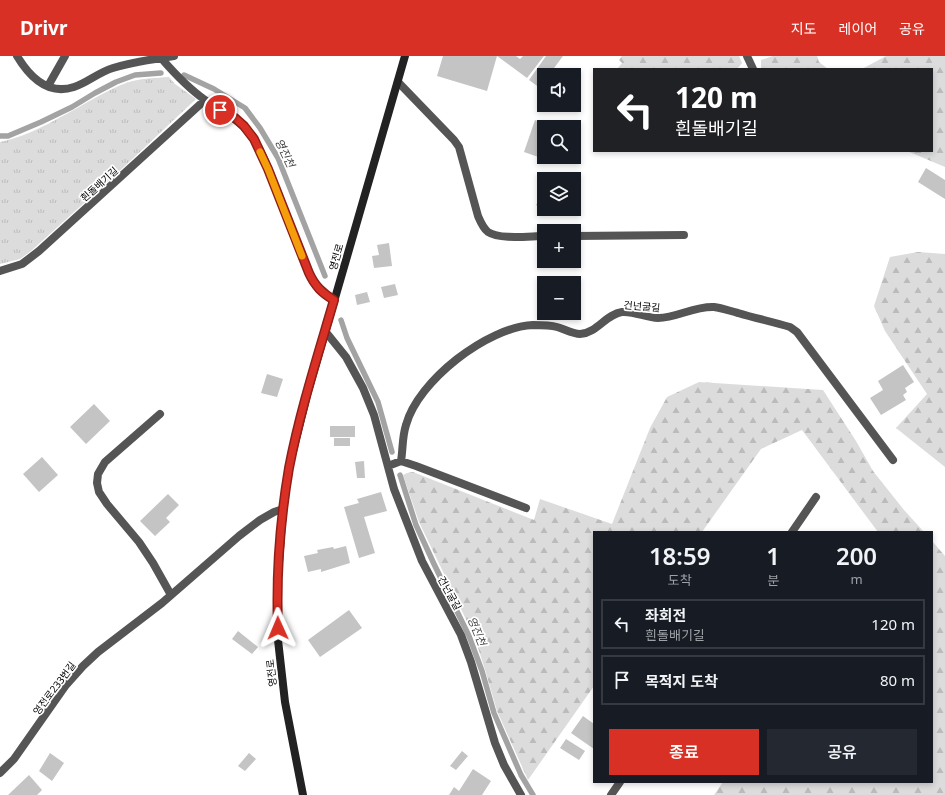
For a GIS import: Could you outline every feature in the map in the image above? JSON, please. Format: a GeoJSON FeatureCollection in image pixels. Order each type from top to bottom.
{"type":"FeatureCollection","features":[{"type":"Feature","properties":{"kind":"street","name":"영전로"},"geometry":{"type":"LineString","coordinates":[[303,795],[285,702],[278,640],[278,576],[283,509],[298,428],[405,56]]}},
{"type":"Feature","properties":{"kind":"lane"},"geometry":{"type":"LineString","coordinates":[[17,56],[26,71],[35,79],[55,89],[74,87],[112,68],[134,62],[174,56]]}},
{"type":"Feature","properties":{"kind":"lane"},"geometry":{"type":"LineString","coordinates":[[48,86],[65,56]]}},
{"type":"Feature","properties":{"kind":"lane"},"geometry":{"type":"LineString","coordinates":[[748,56],[753,68]]}},
{"type":"Feature","properties":{"kind":"lane"},"geometry":{"type":"LineString","coordinates":[[161,58],[176,75],[205,100],[235,118],[244,126],[254,139],[268,169],[309,273],[320,291],[334,300]]}},
{"type":"Feature","properties":{"kind":"lane"},"geometry":{"type":"LineString","coordinates":[[398,82],[459,147],[478,216],[482,225],[487,231],[494,235],[502,236],[537,236]]}},
{"type":"Feature","properties":{"kind":"lane","name":"흰돌배기길"},"geometry":{"type":"LineString","coordinates":[[0,270],[22,264],[40,251],[205,100]]}},
{"type":"Feature","properties":{"kind":"lane"},"geometry":{"type":"LineString","coordinates":[[581,236],[684,235]]}},
{"type":"Feature","properties":{"kind":"lane","name":"건넌굴길"},"geometry":{"type":"LineString","coordinates":[[401,461],[406,425],[415,404],[448,365],[464,352],[493,337],[511,329],[532,325],[554,326],[579,334],[588,332],[611,316],[621,312],[634,313],[656,318],[668,317],[692,310],[715,307],[790,327],[797,332],[893,460]]}},
{"type":"Feature","properties":{"kind":"lane","name":"건넌굴길"},"geometry":{"type":"LineString","coordinates":[[325,331],[346,357],[363,388],[374,415],[394,489],[422,561],[461,635],[471,662],[495,743],[504,765],[521,795]]}},
{"type":"Feature","properties":{"kind":"lane"},"geometry":{"type":"LineString","coordinates":[[160,414],[105,462],[98,474],[97,483],[99,492],[107,504],[139,542],[171,595]]}},
{"type":"Feature","properties":{"kind":"lane"},"geometry":{"type":"LineString","coordinates":[[388,466],[401,461],[526,508]]}},
{"type":"Feature","properties":{"kind":"lane"},"geometry":{"type":"LineString","coordinates":[[793,531],[816,497]]}},
{"type":"Feature","properties":{"kind":"lane","name":"영전로233번길"},"geometry":{"type":"LineString","coordinates":[[0,773],[14,759],[62,691],[82,666],[171,595],[244,532],[260,520],[283,509]]}},
{"type":"Feature","properties":{"kind":"lane"},"geometry":{"type":"LineString","coordinates":[[611,795],[619,783]]}},
{"type":"Feature","properties":{"kind":"green space"},"geometry":{"type":"Polygon","coordinates":[[[622,56],[739,56],[742,63],[738,68],[618,68],[622,63],[619,60],[622,56]]]}},
{"type":"Feature","properties":{"kind":"green space"},"geometry":{"type":"Polygon","coordinates":[[[773,56],[817,56],[819,62],[827,68],[761,68],[761,60],[773,56]]]}},
{"type":"Feature","properties":{"kind":"green space"},"geometry":{"type":"Polygon","coordinates":[[[886,56],[945,56],[945,167],[909,152],[933,152],[933,68],[864,68],[886,56]]]}},
{"type":"Feature","properties":{"kind":"green space"},"geometry":{"type":"Polygon","coordinates":[[[169,77],[175,84],[196,99],[31,251],[20,259],[0,264],[0,142],[13,139],[37,129],[107,91],[125,84],[144,79],[169,77]]]}},
{"type":"Feature","properties":{"kind":"green space"},"geometry":{"type":"Polygon","coordinates":[[[918,252],[945,254],[945,467],[896,428],[927,394],[885,331],[874,306],[890,257],[918,252]]]}},
{"type":"Feature","properties":{"kind":"green space"},"geometry":{"type":"Polygon","coordinates":[[[699,382],[823,390],[856,441],[873,471],[923,531],[877,531],[802,430],[761,449],[703,531],[593,531],[593,687],[528,780],[497,711],[475,638],[419,522],[403,475],[413,472],[534,520],[540,499],[612,524],[650,428],[667,397],[699,382]]]}},
{"type":"Feature","properties":{"kind":"green space"},"geometry":{"type":"Polygon","coordinates":[[[933,542],[945,556],[945,795],[714,795],[722,783],[933,783],[933,542]]]}},
{"type":"Feature","properties":{"kind":"building"},"geometry":{"type":"Polygon","coordinates":[[[443,56],[497,56],[487,91],[437,76],[443,56]]]}},
{"type":"Feature","properties":{"kind":"building"},"geometry":{"type":"Polygon","coordinates":[[[497,56],[516,56],[520,59],[523,56],[544,56],[527,78],[497,56]]]}},
{"type":"Feature","properties":{"kind":"building"},"geometry":{"type":"Polygon","coordinates":[[[546,56],[563,56],[554,68],[538,68],[546,56]]]}},
{"type":"Feature","properties":{"kind":"building"},"geometry":{"type":"Polygon","coordinates":[[[537,69],[537,86],[529,80],[537,69]]]}},
{"type":"Feature","properties":{"kind":"building"},"geometry":{"type":"Polygon","coordinates":[[[535,120],[537,121],[537,156],[524,152],[535,120]]]}},
{"type":"Feature","properties":{"kind":"building"},"geometry":{"type":"Polygon","coordinates":[[[926,168],[945,180],[945,199],[918,182],[926,168]]]}},
{"type":"Feature","properties":{"kind":"building"},"geometry":{"type":"Polygon","coordinates":[[[389,243],[392,266],[374,268],[372,256],[379,255],[377,245],[389,243]]]}},
{"type":"Feature","properties":{"kind":"building"},"geometry":{"type":"Polygon","coordinates":[[[395,284],[398,295],[384,298],[381,287],[395,284]]]}},
{"type":"Feature","properties":{"kind":"building"},"geometry":{"type":"Polygon","coordinates":[[[367,292],[370,302],[357,305],[355,295],[367,292]]]}},
{"type":"Feature","properties":{"kind":"building"},"geometry":{"type":"Polygon","coordinates":[[[903,365],[914,382],[905,388],[907,392],[903,395],[906,400],[881,415],[870,398],[883,390],[878,381],[903,365]]]}},
{"type":"Feature","properties":{"kind":"building"},"geometry":{"type":"Polygon","coordinates":[[[267,374],[283,379],[277,397],[261,393],[267,374]]]}},
{"type":"Feature","properties":{"kind":"building"},"geometry":{"type":"Polygon","coordinates":[[[94,404],[110,421],[86,444],[70,427],[94,404]]]}},
{"type":"Feature","properties":{"kind":"building"},"geometry":{"type":"Polygon","coordinates":[[[330,426],[355,426],[355,437],[330,437],[330,426]]]}},
{"type":"Feature","properties":{"kind":"building"},"geometry":{"type":"Polygon","coordinates":[[[334,438],[350,438],[350,446],[334,446],[334,438]]]}},
{"type":"Feature","properties":{"kind":"building"},"geometry":{"type":"Polygon","coordinates":[[[42,457],[58,475],[39,492],[23,474],[42,457]]]}},
{"type":"Feature","properties":{"kind":"building"},"geometry":{"type":"Polygon","coordinates":[[[364,461],[365,478],[357,478],[355,462],[364,461]]]}},
{"type":"Feature","properties":{"kind":"building"},"geometry":{"type":"Polygon","coordinates":[[[381,492],[387,511],[364,517],[375,553],[359,558],[344,507],[359,503],[357,499],[381,492]]]}},
{"type":"Feature","properties":{"kind":"building"},"geometry":{"type":"Polygon","coordinates":[[[168,494],[179,505],[166,518],[170,522],[155,536],[140,521],[168,494]]]}},
{"type":"Feature","properties":{"kind":"building"},"geometry":{"type":"Polygon","coordinates":[[[346,546],[350,563],[321,572],[321,569],[308,572],[304,556],[318,553],[317,550],[333,547],[334,549],[346,546]]]}},
{"type":"Feature","properties":{"kind":"building"},"geometry":{"type":"Polygon","coordinates":[[[349,610],[362,628],[320,657],[308,640],[349,610]]]}},
{"type":"Feature","properties":{"kind":"building"},"geometry":{"type":"Polygon","coordinates":[[[238,631],[258,647],[252,654],[232,639],[238,631]]]}},
{"type":"Feature","properties":{"kind":"building"},"geometry":{"type":"Polygon","coordinates":[[[583,716],[593,723],[593,748],[571,733],[583,716]]]}},
{"type":"Feature","properties":{"kind":"building"},"geometry":{"type":"Polygon","coordinates":[[[566,739],[585,751],[579,760],[560,748],[566,739]]]}},
{"type":"Feature","properties":{"kind":"building"},"geometry":{"type":"Polygon","coordinates":[[[462,751],[468,756],[456,770],[450,766],[462,751]]]}},
{"type":"Feature","properties":{"kind":"building"},"geometry":{"type":"Polygon","coordinates":[[[50,753],[64,763],[52,781],[39,771],[50,753]]]}},
{"type":"Feature","properties":{"kind":"building"},"geometry":{"type":"Polygon","coordinates":[[[249,753],[256,759],[245,771],[238,766],[249,753]]]}},
{"type":"Feature","properties":{"kind":"building"},"geometry":{"type":"Polygon","coordinates":[[[473,769],[491,781],[482,795],[449,795],[454,787],[459,791],[473,769]]]}},
{"type":"Feature","properties":{"kind":"building"},"geometry":{"type":"Polygon","coordinates":[[[29,775],[42,790],[37,795],[8,795],[29,775]]]}},
{"type":"Feature","properties":{"kind":"waterway","name":"영진천"},"geometry":{"type":"LineString","coordinates":[[0,136],[8,136],[41,122],[72,107],[116,82],[135,75],[161,73]]}},
{"type":"Feature","properties":{"kind":"waterway","name":"영진천"},"geometry":{"type":"LineString","coordinates":[[184,75],[214,89],[245,108],[260,128],[278,158],[325,276]]}},
{"type":"Feature","properties":{"kind":"waterway","name":"영진천"},"geometry":{"type":"LineString","coordinates":[[341,320],[347,338],[378,402],[392,452]]}},
{"type":"Feature","properties":{"kind":"waterway","name":"영진천"},"geometry":{"type":"LineString","coordinates":[[400,475],[416,525],[469,636],[482,671],[494,713],[521,775],[533,795]]}},
{"type":"Feature","properties":{"kind":"slow traffic"},"geometry":{"type":"LineString","coordinates":[[260,152],[302,256]]}},
{"type":"Feature","properties":{"kind":"route"},"geometry":{"type":"LineString","coordinates":[[220,110],[235,118],[244,126],[254,139],[268,169],[309,273],[320,291],[334,300],[298,428],[290,467],[279,543],[277,605],[278,628]]}}]}
